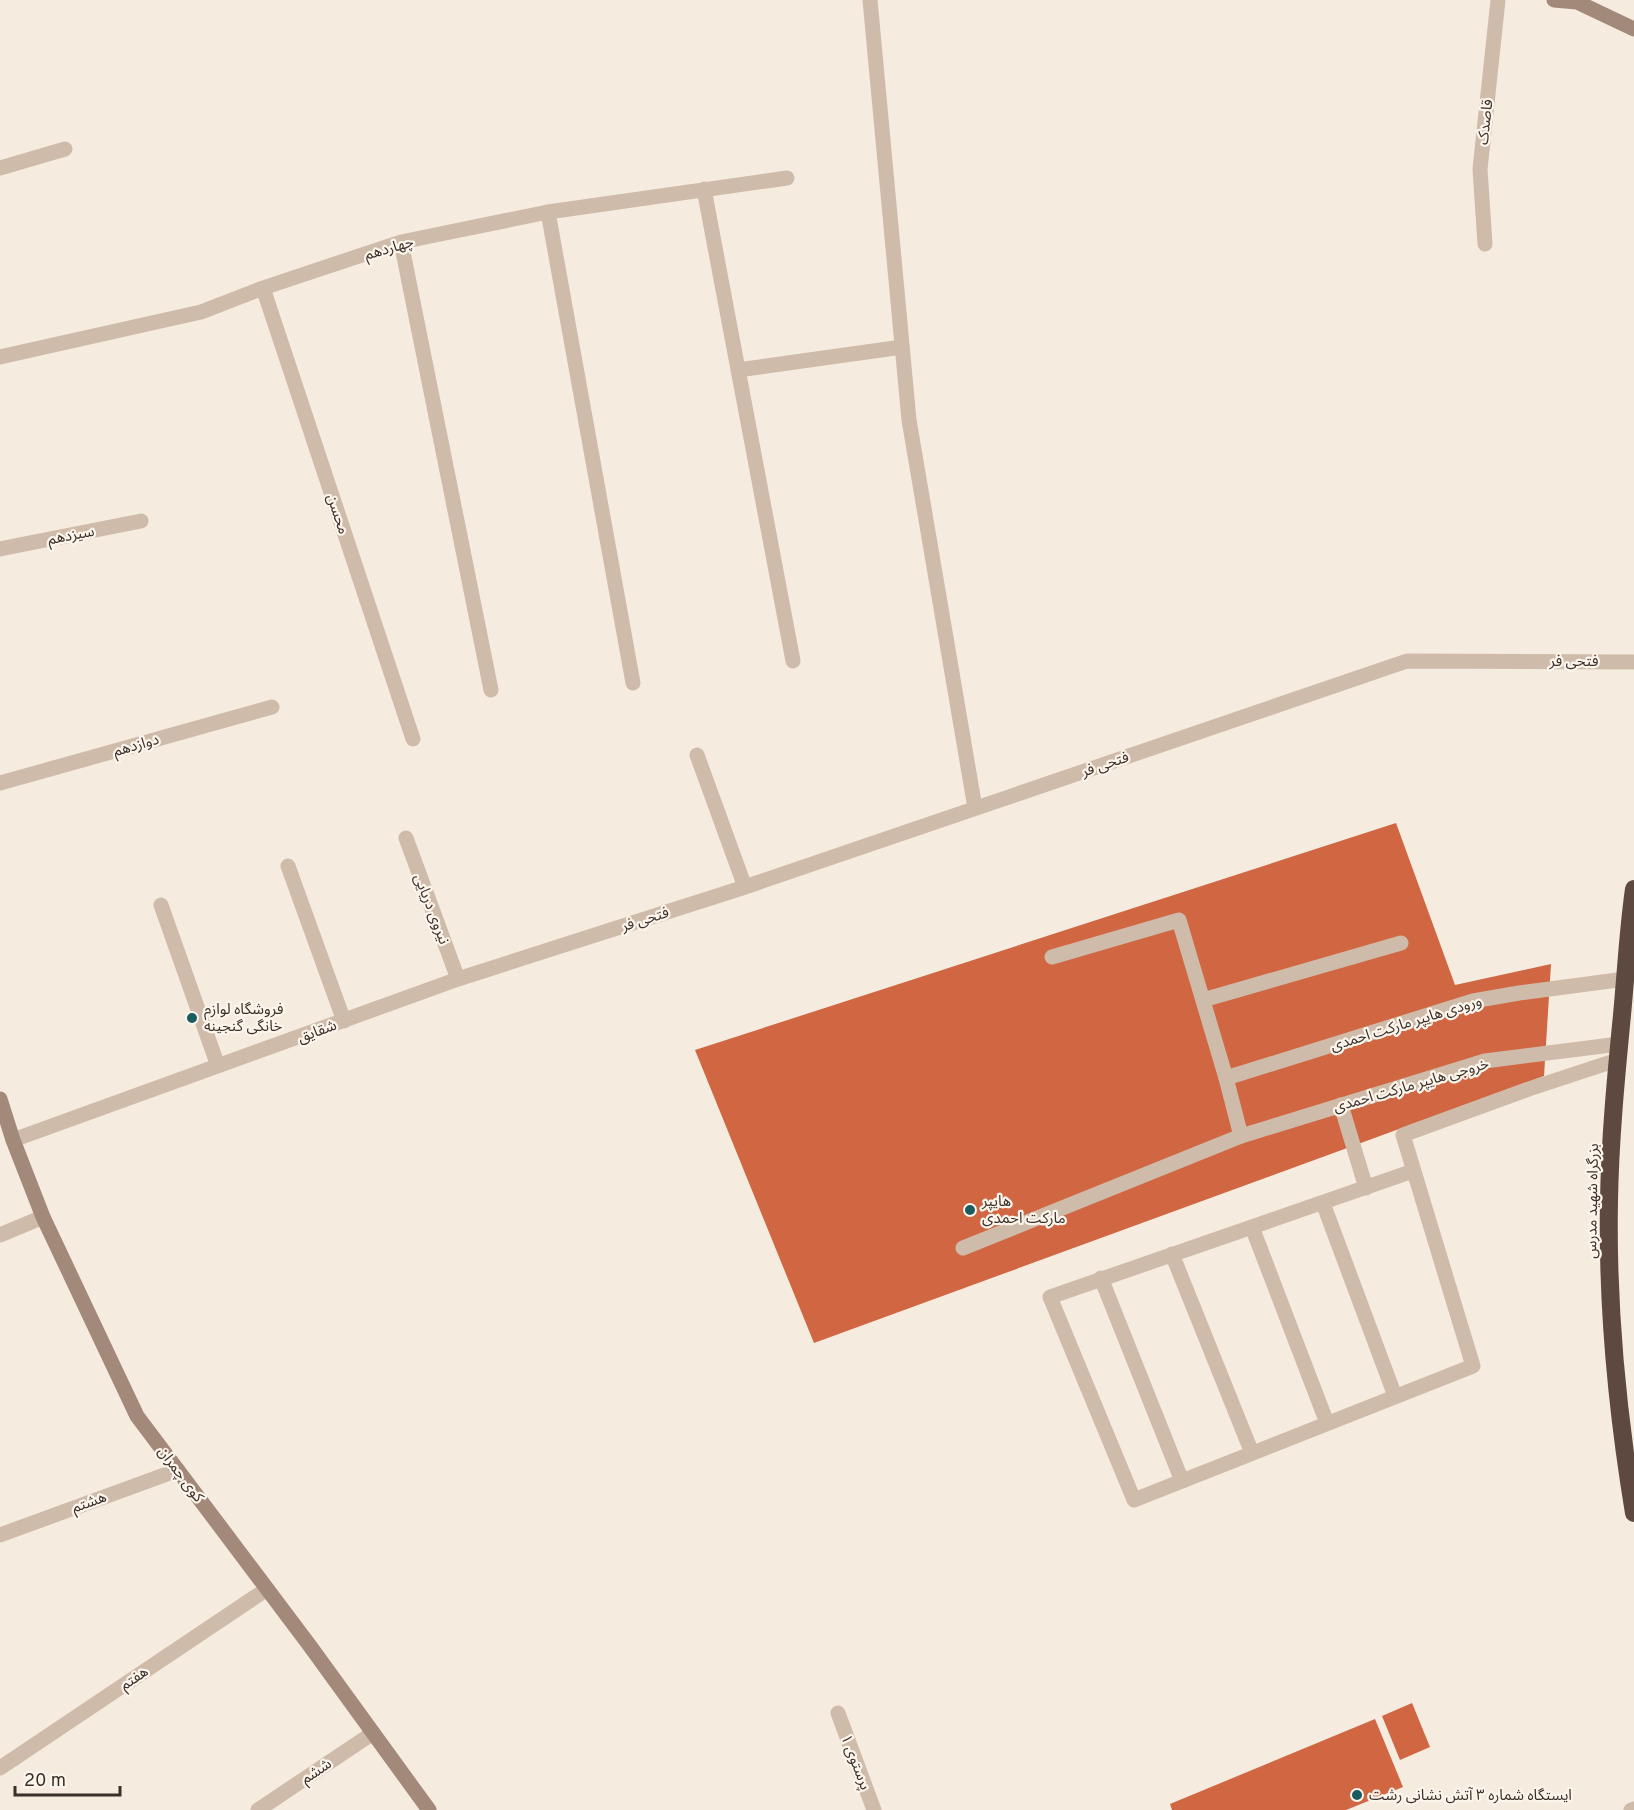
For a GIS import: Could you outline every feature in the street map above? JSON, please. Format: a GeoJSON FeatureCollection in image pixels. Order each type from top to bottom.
{"type":"FeatureCollection","features":[{"type":"Feature","properties":{"kind":"highway","name":"بزرگراه شهید مدرس"},"geometry":{"type":"LineString","coordinates":[[1634,889],[1618,1052],[1610,1172],[1610,1292],[1619,1410],[1634,1513]]}},
{"type":"Feature","properties":{"kind":"main road"},"geometry":{"type":"LineString","coordinates":[[1554,0],[1577,1],[1634,29]]}},
{"type":"Feature","properties":{"kind":"main road","name":"کوی چمران"},"geometry":{"type":"LineString","coordinates":[[0,1099],[13,1140],[43,1217],[137,1416],[429,1810]]}},
{"type":"Feature","properties":{"kind":"street"},"geometry":{"type":"LineString","coordinates":[[870,0],[909,420],[975,808]]}},
{"type":"Feature","properties":{"kind":"street","name":"قاصدک"},"geometry":{"type":"LineString","coordinates":[[1485,244],[1480,169],[1498,0]]}},
{"type":"Feature","properties":{"kind":"street"},"geometry":{"type":"LineString","coordinates":[[0,168],[65,149]]}},
{"type":"Feature","properties":{"kind":"street","name":"چهاردهم"},"geometry":{"type":"LineString","coordinates":[[0,357],[201,312],[263,288],[401,242],[548,212],[787,178]]}},
{"type":"Feature","properties":{"kind":"street"},"geometry":{"type":"LineString","coordinates":[[704,189],[793,661]]}},
{"type":"Feature","properties":{"kind":"street"},"geometry":{"type":"LineString","coordinates":[[548,212],[633,683]]}},
{"type":"Feature","properties":{"kind":"street"},"geometry":{"type":"LineString","coordinates":[[401,242],[490,690]]}},
{"type":"Feature","properties":{"kind":"street","name":"محسن"},"geometry":{"type":"LineString","coordinates":[[263,288],[413,739]]}},
{"type":"Feature","properties":{"kind":"street"},"geometry":{"type":"LineString","coordinates":[[738,370],[902,347]]}},
{"type":"Feature","properties":{"kind":"street","name":"سیزدهم"},"geometry":{"type":"LineString","coordinates":[[0,549],[141,521]]}},
{"type":"Feature","properties":{"kind":"street","name":"فتحی فر"},"geometry":{"type":"LineString","coordinates":[[588,938],[745,887],[1407,661],[1634,662]]}},
{"type":"Feature","properties":{"kind":"street","name":"دوازدهم"},"geometry":{"type":"LineString","coordinates":[[0,783],[272,707]]}},
{"type":"Feature","properties":{"kind":"street"},"geometry":{"type":"LineString","coordinates":[[697,755],[745,887]]}},
{"type":"Feature","properties":{"kind":"street","name":"نیروی دریایی"},"geometry":{"type":"LineString","coordinates":[[406,838],[458,980]]}},
{"type":"Feature","properties":{"kind":"street"},"geometry":{"type":"LineString","coordinates":[[288,866],[344,1021]]}},
{"type":"Feature","properties":{"kind":"street"},"geometry":{"type":"LineString","coordinates":[[161,905],[218,1066]]}},
{"type":"Feature","properties":{"kind":"street"},"geometry":{"type":"LineString","coordinates":[[1052,957],[1179,920],[1241,1136]]}},
{"type":"Feature","properties":{"kind":"street","name":"شقایق"},"geometry":{"type":"LineString","coordinates":[[13,1140],[458,980],[588,938]]}},
{"type":"Feature","properties":{"kind":"street"},"geometry":{"type":"LineString","coordinates":[[1203,1000],[1401,943]]}},
{"type":"Feature","properties":{"kind":"street","name":"ورودی هایپر مارکت احمدی"},"geometry":{"type":"LineString","coordinates":[[1226,1078],[1473,1001],[1625,979]]}},
{"type":"Feature","properties":{"kind":"street"},"geometry":{"type":"LineString","coordinates":[[1413,1172],[1050,1297],[1134,1500],[1473,1366],[1402,1135],[1529,1089],[1618,1052]]}},
{"type":"Feature","properties":{"kind":"street","name":"خروجی هایپر مارکت احمدی"},"geometry":{"type":"LineString","coordinates":[[963,1248],[1241,1136],[1485,1061],[1618,1052]]}},
{"type":"Feature","properties":{"kind":"street"},"geometry":{"type":"LineString","coordinates":[[1341,1105],[1366,1188]]}},
{"type":"Feature","properties":{"kind":"street"},"geometry":{"type":"LineString","coordinates":[[1323,1203],[1395,1396]]}},
{"type":"Feature","properties":{"kind":"street"},"geometry":{"type":"LineString","coordinates":[[0,1235],[43,1217]]}},
{"type":"Feature","properties":{"kind":"street"},"geometry":{"type":"LineString","coordinates":[[1252,1227],[1327,1423]]}},
{"type":"Feature","properties":{"kind":"street"},"geometry":{"type":"LineString","coordinates":[[1172,1254],[1252,1453]]}},
{"type":"Feature","properties":{"kind":"street"},"geometry":{"type":"LineString","coordinates":[[1101,1278],[1182,1481]]}},
{"type":"Feature","properties":{"kind":"street","name":"هشتم"},"geometry":{"type":"LineString","coordinates":[[0,1535],[178,1470]]}},
{"type":"Feature","properties":{"kind":"street","name":"هفتم"},"geometry":{"type":"LineString","coordinates":[[0,1768],[267,1589]]}},
{"type":"Feature","properties":{"kind":"street","name":"پرستوی ۱"},"geometry":{"type":"LineString","coordinates":[[838,1713],[874,1810]]}},
{"type":"Feature","properties":{"kind":"street","name":"ششم"},"geometry":{"type":"LineString","coordinates":[[258,1810],[374,1733]]}},
{"type":"Feature","properties":{"kind":"building","name":"هایپر مارکت احمدی"},"geometry":{"type":"Polygon","coordinates":[[[1396,823],[1455,985],[1551,964],[1544,1076],[814,1343],[695,1050],[1396,823]]]}},
{"type":"Feature","properties":{"kind":"building"},"geometry":{"type":"Polygon","coordinates":[[[1412,1703],[1430,1747],[1400,1760],[1382,1716],[1412,1703]]]}},
{"type":"Feature","properties":{"kind":"building"},"geometry":{"type":"Polygon","coordinates":[[[1375,1719],[1403,1787],[1346,1810],[1172,1810],[1170,1804],[1375,1719]]]}},
{"type":"Feature","properties":{"kind":"place","name":"فروشگاه لوازم خانگی گنجینه"},"geometry":{"type":"Point","coordinates":[192,1018]}},
{"type":"Feature","properties":{"kind":"place","name":"هایپر مارکت احمدی"},"geometry":{"type":"Point","coordinates":[970,1210]}},
{"type":"Feature","properties":{"kind":"place","name":"ایستگاه شماره ۳ آتش نشانی رشت"},"geometry":{"type":"Point","coordinates":[1357,1795]}}]}
